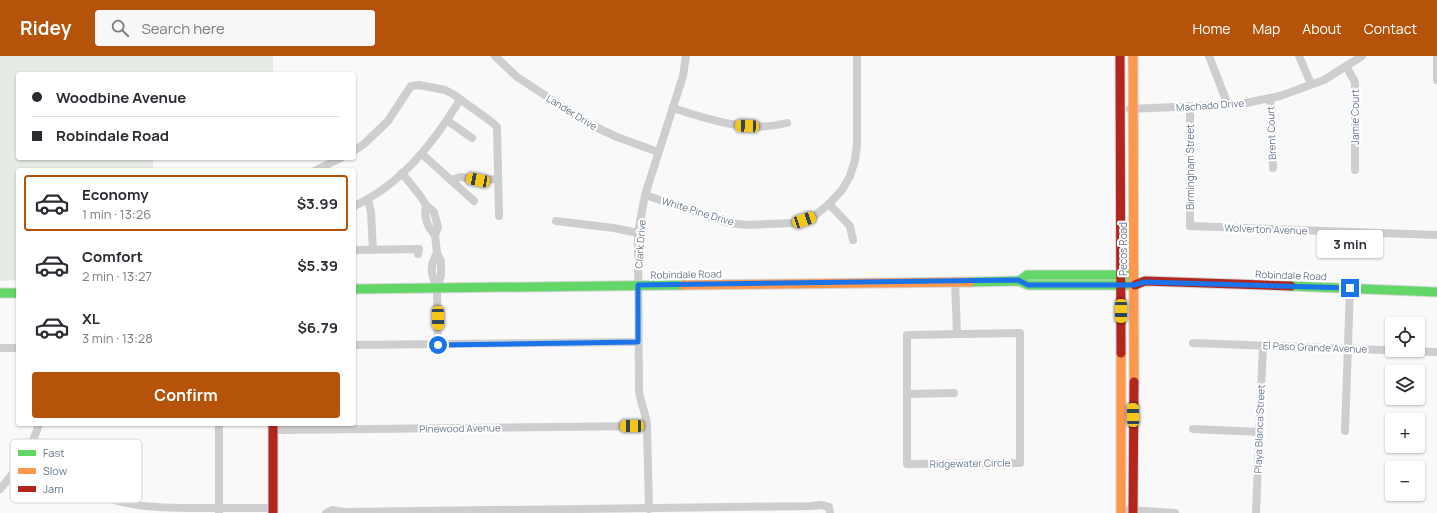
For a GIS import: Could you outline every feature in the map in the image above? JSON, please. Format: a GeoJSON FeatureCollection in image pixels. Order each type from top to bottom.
{"type":"FeatureCollection","features":[{"type":"Feature","properties":{"kind":"street","name":"Lander Drive"},"geometry":{"type":"LineString","coordinates":[[495,56],[517,77],[590,124],[617,137],[658,152]]}},
{"type":"Feature","properties":{"kind":"street","name":"Clark Drive"},"geometry":{"type":"LineString","coordinates":[[649,509],[646,413],[639,390],[638,233],[645,195],[683,76],[686,56]]}},
{"type":"Feature","properties":{"kind":"street","name":"White Pine Drive"},"geometry":{"type":"LineString","coordinates":[[645,195],[729,223],[747,225],[794,223],[814,216],[829,204],[842,190],[850,176],[855,160],[857,144],[857,56]]}},
{"type":"Feature","properties":{"kind":"street","name":"Pecos Road"},"geometry":{"type":"LineString","coordinates":[[1120,56],[1121,511]]}},
{"type":"Feature","properties":{"kind":"street","name":"Pecos Road"},"geometry":{"type":"LineString","coordinates":[[1133,56],[1133,512]]}},
{"type":"Feature","properties":{"kind":"street"},"geometry":{"type":"LineString","coordinates":[[1209,56],[1228,105]]}},
{"type":"Feature","properties":{"kind":"street"},"geometry":{"type":"LineString","coordinates":[[1299,56],[1311,84]]}},
{"type":"Feature","properties":{"kind":"street","name":"Machado Drive"},"geometry":{"type":"LineString","coordinates":[[1120,113],[1133,108],[1241,104],[1280,96],[1324,80],[1362,56]]}},
{"type":"Feature","properties":{"kind":"street"},"geometry":{"type":"LineString","coordinates":[[1437,56],[1437,80]]}},
{"type":"Feature","properties":{"kind":"street","name":"Jamie Court"},"geometry":{"type":"LineString","coordinates":[[1346,66],[1355,82],[1355,170]]}},
{"type":"Feature","properties":{"kind":"street"},"geometry":{"type":"LineString","coordinates":[[356,150],[364,144],[388,120],[412,86],[445,90],[493,123],[496,127],[499,216]]}},
{"type":"Feature","properties":{"kind":"street","name":"Brent Court"},"geometry":{"type":"LineString","coordinates":[[1269,98],[1272,110],[1273,168]]}},
{"type":"Feature","properties":{"kind":"street"},"geometry":{"type":"LineString","coordinates":[[356,205],[368,200],[402,173],[422,154],[448,121],[460,100]]}},
{"type":"Feature","properties":{"kind":"street","name":"Birmingham Street"},"geometry":{"type":"LineString","coordinates":[[1190,107],[1190,226]]}},
{"type":"Feature","properties":{"kind":"street"},"geometry":{"type":"LineString","coordinates":[[673,108],[710,120],[734,125],[773,126],[787,122]]}},
{"type":"Feature","properties":{"kind":"street"},"geometry":{"type":"LineString","coordinates":[[448,121],[472,138]]}},
{"type":"Feature","properties":{"kind":"street"},"geometry":{"type":"LineString","coordinates":[[422,154],[474,201]]}},
{"type":"Feature","properties":{"kind":"street"},"geometry":{"type":"LineString","coordinates":[[320,168],[337,160]]}},
{"type":"Feature","properties":{"kind":"street"},"geometry":{"type":"LineString","coordinates":[[402,173],[426,205],[434,212],[438,227],[435,235],[437,253],[432,262],[432,276],[437,288],[438,345]]}},
{"type":"Feature","properties":{"kind":"street"},"geometry":{"type":"LineString","coordinates":[[451,180],[461,177],[478,180],[498,179]]}},
{"type":"Feature","properties":{"kind":"street"},"geometry":{"type":"LineString","coordinates":[[368,200],[371,212],[373,250]]}},
{"type":"Feature","properties":{"kind":"street"},"geometry":{"type":"LineString","coordinates":[[829,204],[850,226],[853,240]]}},
{"type":"Feature","properties":{"kind":"street"},"geometry":{"type":"LineString","coordinates":[[556,221],[614,228],[638,233]]}},
{"type":"Feature","properties":{"kind":"street","name":"Wolverton Avenue"},"geometry":{"type":"LineString","coordinates":[[1190,226],[1437,235]]}},
{"type":"Feature","properties":{"kind":"street"},"geometry":{"type":"LineString","coordinates":[[356,250],[418,249],[418,254]]}},
{"type":"Feature","properties":{"kind":"street","name":"Robindale Road"},"geometry":{"type":"LineString","coordinates":[[1018,280],[1027,275],[1121,274],[1134,276],[1145,282]]}},
{"type":"Feature","properties":{"kind":"street","name":"Robindale Road"},"geometry":{"type":"LineString","coordinates":[[356,289],[1018,280],[1028,285],[1134,285],[1145,282],[1437,292]]}},
{"type":"Feature","properties":{"kind":"street"},"geometry":{"type":"LineString","coordinates":[[955,281],[957,334]]}},
{"type":"Feature","properties":{"kind":"street"},"geometry":{"type":"LineString","coordinates":[[1345,431],[1350,288]]}},
{"type":"Feature","properties":{"kind":"street"},"geometry":{"type":"LineString","coordinates":[[0,293],[16,293]]}},
{"type":"Feature","properties":{"kind":"street","name":"Ridgewater Circle"},"geometry":{"type":"LineString","coordinates":[[1020,333],[1020,463],[907,464],[907,336],[957,334],[1020,333]]}},
{"type":"Feature","properties":{"kind":"street"},"geometry":{"type":"LineString","coordinates":[[356,346],[638,342]]}},
{"type":"Feature","properties":{"kind":"street","name":"El Paso Grande Avenue"},"geometry":{"type":"LineString","coordinates":[[1193,343],[1437,352]]}},
{"type":"Feature","properties":{"kind":"street","name":"Playa Blanca Street"},"geometry":{"type":"LineString","coordinates":[[1256,513],[1263,346]]}},
{"type":"Feature","properties":{"kind":"street"},"geometry":{"type":"LineString","coordinates":[[0,348],[16,348]]}},
{"type":"Feature","properties":{"kind":"street"},"geometry":{"type":"LineString","coordinates":[[1121,385],[1126,386],[1133,415]]}},
{"type":"Feature","properties":{"kind":"street"},"geometry":{"type":"LineString","coordinates":[[907,394],[954,393]]}},
{"type":"Feature","properties":{"kind":"street"},"geometry":{"type":"LineString","coordinates":[[33,439],[38,426]]}},
{"type":"Feature","properties":{"kind":"street"},"geometry":{"type":"LineString","coordinates":[[219,511],[220,426]]}},
{"type":"Feature","properties":{"kind":"street","name":"Pinewood Avenue"},"geometry":{"type":"LineString","coordinates":[[273,427],[647,426]]}},
{"type":"Feature","properties":{"kind":"street"},"geometry":{"type":"LineString","coordinates":[[122,503],[156,508],[219,511],[273,511],[273,427]]}},
{"type":"Feature","properties":{"kind":"street"},"geometry":{"type":"LineString","coordinates":[[1193,429],[1259,432]]}},
{"type":"Feature","properties":{"kind":"street"},"geometry":{"type":"LineString","coordinates":[[0,489],[10,477]]}},
{"type":"Feature","properties":{"kind":"street"},"geometry":{"type":"LineString","coordinates":[[326,513],[332,510],[344,512],[498,512],[811,506],[821,504],[830,510]]}},
{"type":"Feature","properties":{"kind":"street"},"geometry":{"type":"LineString","coordinates":[[1121,511],[1175,513]]}},
{"type":"Feature","properties":{"kind":"shaded area"},"geometry":{"type":"Polygon","coordinates":[[[0,56],[273,56],[273,72],[16,72],[16,160],[153,160],[153,168],[16,168],[16,280],[0,281],[0,56]]]}},
{"type":"Feature","properties":{"kind":"traffic: fast"},"geometry":{"type":"LineString","coordinates":[[1019,281],[1027,275],[1130,275]]}},
{"type":"Feature","properties":{"kind":"traffic: fast"},"geometry":{"type":"LineString","coordinates":[[970,282],[1019,281],[1028,285],[1135,285]]}},
{"type":"Feature","properties":{"kind":"traffic: fast"},"geometry":{"type":"LineString","coordinates":[[356,289],[683,285]]}},
{"type":"Feature","properties":{"kind":"traffic: fast"},"geometry":{"type":"LineString","coordinates":[[1291,286],[1437,292]]}},
{"type":"Feature","properties":{"kind":"traffic: fast"},"geometry":{"type":"LineString","coordinates":[[0,293],[16,293]]}},
{"type":"Feature","properties":{"kind":"traffic: slow"},"geometry":{"type":"LineString","coordinates":[[1133,56],[1134,382]]}},
{"type":"Feature","properties":{"kind":"traffic: slow"},"geometry":{"type":"LineString","coordinates":[[683,285],[970,282]]}},
{"type":"Feature","properties":{"kind":"traffic: slow"},"geometry":{"type":"LineString","coordinates":[[1121,353],[1121,513]]}},
{"type":"Feature","properties":{"kind":"traffic: jam"},"geometry":{"type":"LineString","coordinates":[[1120,56],[1121,353]]}},
{"type":"Feature","properties":{"kind":"traffic: jam"},"geometry":{"type":"LineString","coordinates":[[1135,285],[1145,281],[1291,286]]}},
{"type":"Feature","properties":{"kind":"traffic: jam"},"geometry":{"type":"LineString","coordinates":[[1133,513],[1134,382]]}},
{"type":"Feature","properties":{"kind":"traffic: jam"},"geometry":{"type":"LineString","coordinates":[[273,426],[273,513]]}},
{"type":"Feature","properties":{"kind":"route"},"geometry":{"type":"LineString","coordinates":[[438,345],[638,342],[638,285],[888,283],[1018,280],[1028,285],[1134,285],[1145,282],[1350,288]]}}]}
